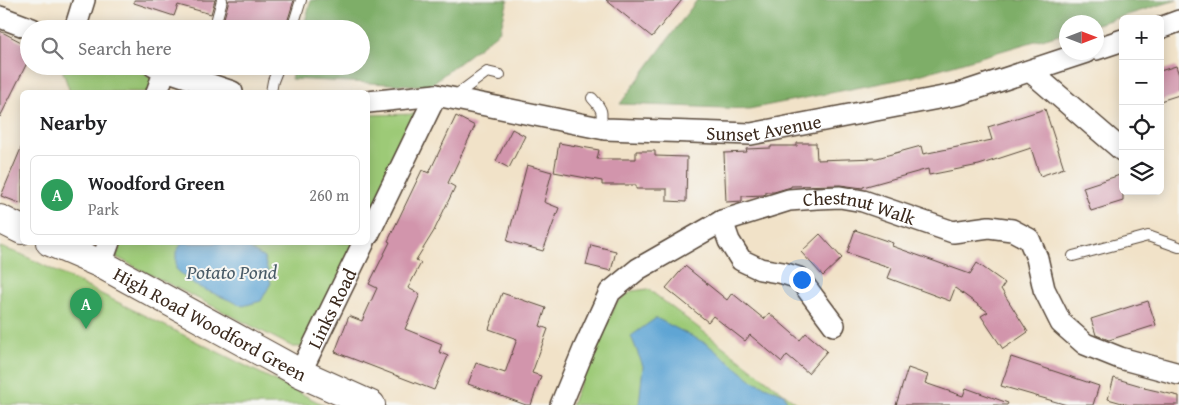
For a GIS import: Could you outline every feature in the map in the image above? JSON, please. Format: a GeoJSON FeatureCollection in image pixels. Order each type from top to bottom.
{"type":"FeatureCollection","features":[{"type":"Feature","properties":{"kind":"main road"},"geometry":{"type":"LineString","coordinates":[[0,219],[20,229]]}},
{"type":"Feature","properties":{"kind":"main road","name":"High Road Woodford Green"},"geometry":{"type":"LineString","coordinates":[[65,245],[105,253],[300,373],[371,405]]}},
{"type":"Feature","properties":{"kind":"street"},"geometry":{"type":"LineString","coordinates":[[78,20],[84,0]]}},
{"type":"Feature","properties":{"kind":"street"},"geometry":{"type":"LineString","coordinates":[[0,17],[20,24]]}},
{"type":"Feature","properties":{"kind":"street"},"geometry":{"type":"LineString","coordinates":[[1164,27],[1179,21]]}},
{"type":"Feature","properties":{"kind":"street"},"geometry":{"type":"LineString","coordinates":[[1104,46],[1119,41]]}},
{"type":"Feature","properties":{"kind":"street","name":"Sunset Avenue"},"geometry":{"type":"LineString","coordinates":[[370,102],[444,97],[600,128],[751,134],[959,94],[1062,60]]}},
{"type":"Feature","properties":{"kind":"street"},"geometry":{"type":"LineString","coordinates":[[1030,71],[1122,150]]}},
{"type":"Feature","properties":{"kind":"street"},"geometry":{"type":"LineString","coordinates":[[157,90],[158,75]]}},
{"type":"Feature","properties":{"kind":"street"},"geometry":{"type":"LineString","coordinates":[[180,75],[226,90]]}},
{"type":"Feature","properties":{"kind":"street"},"geometry":{"type":"LineString","coordinates":[[370,231],[444,97]]}},
{"type":"Feature","properties":{"kind":"street","name":"Chestnut Walk"},"geometry":{"type":"LineString","coordinates":[[561,405],[610,292],[638,269],[722,221],[789,200],[840,197],[862,201],[954,232],[989,227],[1012,230],[1029,239],[1037,258],[1044,289],[1061,323],[1085,344],[1120,358],[1179,374]]}},
{"type":"Feature","properties":{"kind":"street"},"geometry":{"type":"LineString","coordinates":[[722,221],[729,241],[741,260],[760,269],[799,278],[834,326]]}},
{"type":"Feature","properties":{"kind":"street","name":"Links Road"},"geometry":{"type":"LineString","coordinates":[[300,373],[363,245]]}},
{"type":"Feature","properties":{"kind":"lane"},"geometry":{"type":"LineString","coordinates":[[216,20],[222,0]]}},
{"type":"Feature","properties":{"kind":"lane"},"geometry":{"type":"LineString","coordinates":[[295,20],[301,0]]}},
{"type":"Feature","properties":{"kind":"lane"},"geometry":{"type":"LineString","coordinates":[[444,97],[487,72],[500,76]]}},
{"type":"Feature","properties":{"kind":"lane"},"geometry":{"type":"LineString","coordinates":[[271,90],[274,75]]}},
{"type":"Feature","properties":{"kind":"lane"},"geometry":{"type":"LineString","coordinates":[[592,98],[603,112],[600,128]]}},
{"type":"Feature","properties":{"kind":"lane"},"geometry":{"type":"LineString","coordinates":[[1073,256],[1148,236],[1179,247]]}},
{"type":"Feature","properties":{"kind":"green space"},"geometry":{"type":"Polygon","coordinates":[[[311,0],[508,0],[500,31],[429,86],[291,79],[292,75],[370,75],[370,20],[305,20],[311,0]]]}},
{"type":"Feature","properties":{"kind":"green space"},"geometry":{"type":"Polygon","coordinates":[[[697,0],[1177,0],[1127,15],[1119,15],[1119,17],[1104,22],[1104,15],[1059,15],[1059,34],[912,77],[749,109],[620,104],[697,0]]]}},
{"type":"Feature","properties":{"kind":"green space"},"geometry":{"type":"Polygon","coordinates":[[[64,75],[147,75],[153,80],[150,90],[69,90],[64,75]]]}},
{"type":"Feature","properties":{"kind":"green space"},"geometry":{"type":"Polygon","coordinates":[[[419,114],[370,215],[370,115],[419,114]]]}},
{"type":"Feature","properties":{"kind":"green space"},"geometry":{"type":"Polygon","coordinates":[[[120,245],[355,245],[303,347],[293,347],[116,257],[120,245]]]}},
{"type":"Feature","properties":{"kind":"green space"},"geometry":{"type":"Polygon","coordinates":[[[0,247],[21,254],[324,405],[0,405],[0,247]]]}},
{"type":"Feature","properties":{"kind":"green space"},"geometry":{"type":"Polygon","coordinates":[[[648,289],[800,405],[571,405],[617,302],[632,291],[648,289]]]}},
{"type":"Feature","properties":{"kind":"water","name":"Potato Pond"},"geometry":{"type":"Polygon","coordinates":[[[181,245],[244,245],[264,258],[271,283],[261,301],[243,306],[194,285],[176,269],[176,252],[181,245]]]}},
{"type":"Feature","properties":{"kind":"water"},"geometry":{"type":"Polygon","coordinates":[[[656,318],[707,344],[753,381],[784,394],[788,405],[639,405],[643,366],[631,336],[656,318]]]}},
{"type":"Feature","properties":{"kind":"building"},"geometry":{"type":"Polygon","coordinates":[[[134,0],[215,0],[211,14],[178,5],[174,16],[134,3],[134,0]]]}},
{"type":"Feature","properties":{"kind":"building"},"geometry":{"type":"Polygon","coordinates":[[[229,0],[294,0],[288,20],[223,20],[229,0]]]}},
{"type":"Feature","properties":{"kind":"building"},"geometry":{"type":"Polygon","coordinates":[[[606,0],[682,0],[652,37],[606,0]]]}},
{"type":"Feature","properties":{"kind":"building"},"geometry":{"type":"Polygon","coordinates":[[[0,31],[20,41],[21,75],[0,117],[0,31]]]}},
{"type":"Feature","properties":{"kind":"building"},"geometry":{"type":"Polygon","coordinates":[[[1176,66],[1179,75],[1179,95],[1164,100],[1164,70],[1176,66]]]}},
{"type":"Feature","properties":{"kind":"building"},"geometry":{"type":"Polygon","coordinates":[[[1045,109],[1064,168],[1040,176],[1031,148],[979,165],[929,175],[928,169],[863,188],[840,185],[791,186],[774,192],[766,192],[763,195],[742,196],[742,201],[726,202],[724,153],[747,152],[746,149],[771,148],[771,146],[797,146],[797,143],[816,143],[817,160],[877,158],[921,146],[923,154],[992,140],[988,127],[1045,109]]]}},
{"type":"Feature","properties":{"kind":"building"},"geometry":{"type":"Polygon","coordinates":[[[456,116],[475,126],[448,183],[455,187],[434,231],[416,260],[421,263],[408,288],[420,294],[405,329],[442,344],[439,352],[448,356],[434,390],[335,352],[349,316],[362,321],[377,288],[369,284],[390,242],[388,241],[422,170],[429,173],[456,116]]]}},
{"type":"Feature","properties":{"kind":"building"},"geometry":{"type":"Polygon","coordinates":[[[512,129],[525,136],[509,168],[496,161],[512,129]]]}},
{"type":"Feature","properties":{"kind":"building"},"geometry":{"type":"Polygon","coordinates":[[[559,143],[599,150],[597,159],[636,159],[636,151],[655,151],[655,156],[687,157],[686,202],[667,201],[667,189],[636,189],[636,185],[602,185],[602,181],[554,172],[559,143]]]}},
{"type":"Feature","properties":{"kind":"building"},"geometry":{"type":"Polygon","coordinates":[[[20,151],[20,203],[1,196],[20,151]]]}},
{"type":"Feature","properties":{"kind":"building"},"geometry":{"type":"Polygon","coordinates":[[[527,165],[552,172],[544,202],[559,208],[543,251],[507,241],[527,165]]]}},
{"type":"Feature","properties":{"kind":"building"},"geometry":{"type":"Polygon","coordinates":[[[1119,175],[1119,195],[1123,195],[1123,201],[1091,211],[1083,187],[1119,175]]]}},
{"type":"Feature","properties":{"kind":"building"},"geometry":{"type":"Polygon","coordinates":[[[855,230],[893,243],[892,246],[970,274],[977,263],[1005,283],[1001,289],[1028,332],[1003,349],[981,316],[988,312],[955,288],[950,301],[888,278],[892,268],[847,253],[855,230]]]}},
{"type":"Feature","properties":{"kind":"building"},"geometry":{"type":"Polygon","coordinates":[[[820,234],[842,258],[823,276],[801,252],[820,234]]]}},
{"type":"Feature","properties":{"kind":"building"},"geometry":{"type":"Polygon","coordinates":[[[591,245],[616,251],[611,271],[586,265],[591,245]]]}},
{"type":"Feature","properties":{"kind":"building"},"geometry":{"type":"Polygon","coordinates":[[[685,266],[727,300],[732,293],[764,319],[769,313],[800,340],[806,333],[827,351],[808,373],[787,355],[782,362],[750,335],[745,341],[713,316],[708,322],[666,288],[685,266]]]}},
{"type":"Feature","properties":{"kind":"building"},"geometry":{"type":"Polygon","coordinates":[[[502,293],[546,308],[540,326],[548,329],[532,373],[541,376],[531,405],[526,405],[468,384],[476,363],[505,373],[517,339],[489,329],[502,293]]]}},
{"type":"Feature","properties":{"kind":"building"},"geometry":{"type":"Polygon","coordinates":[[[1148,301],[1156,325],[1109,340],[1096,335],[1091,319],[1148,301]]]}},
{"type":"Feature","properties":{"kind":"building"},"geometry":{"type":"Polygon","coordinates":[[[1011,357],[1099,386],[1093,405],[1067,405],[1001,386],[1011,357]]]}},
{"type":"Feature","properties":{"kind":"building"},"geometry":{"type":"Polygon","coordinates":[[[908,368],[928,375],[925,383],[963,396],[966,388],[1008,403],[1007,405],[896,405],[908,368]]]}},
{"type":"Feature","properties":{"kind":"building"},"geometry":{"type":"Polygon","coordinates":[[[1114,378],[1144,388],[1179,396],[1179,405],[1129,405],[1108,399],[1114,378]]]}},
{"type":"Feature","properties":{"kind":"place","name":"Woodford Green"},"geometry":{"type":"Point","coordinates":[86,329]}}]}
